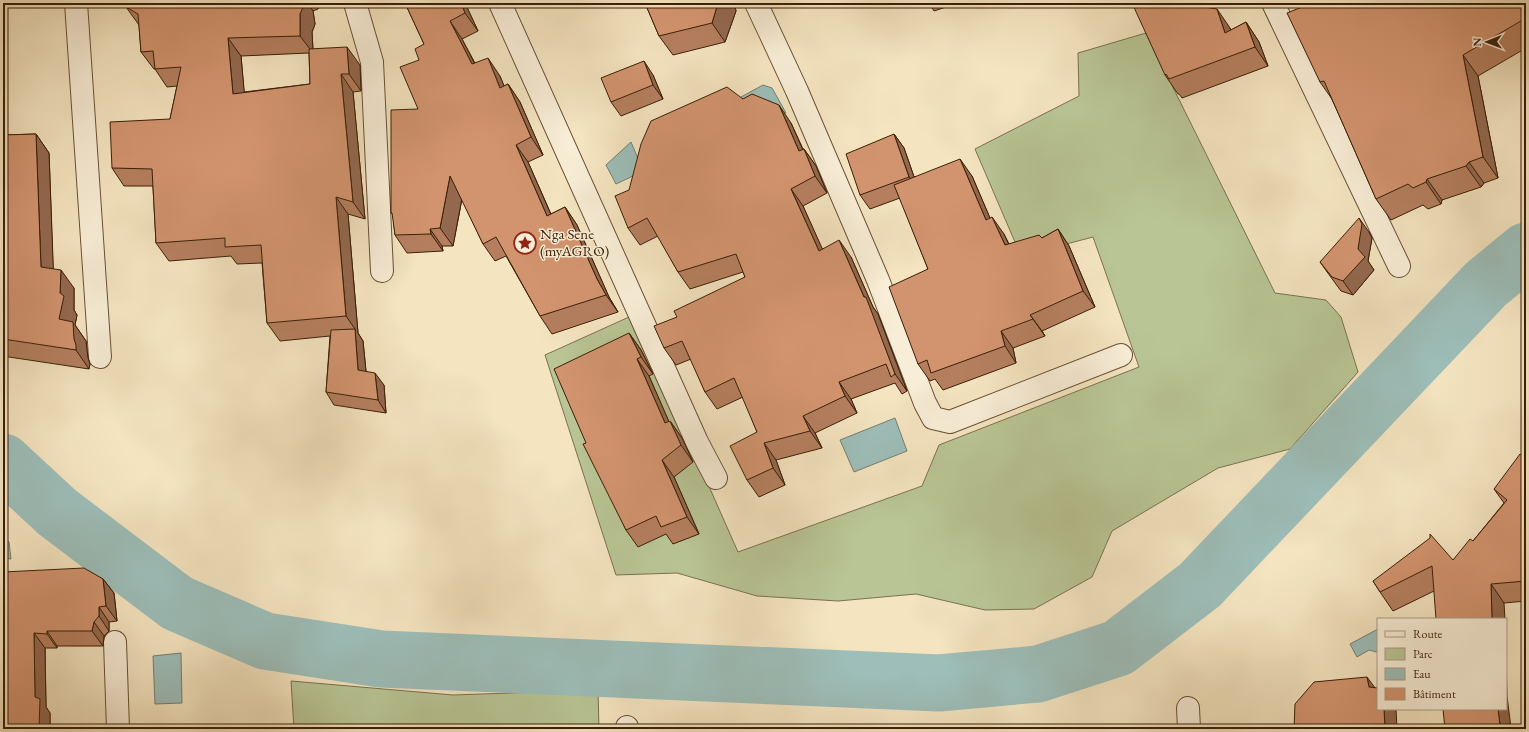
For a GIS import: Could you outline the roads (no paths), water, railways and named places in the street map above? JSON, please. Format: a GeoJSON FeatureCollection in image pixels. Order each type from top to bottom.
{"type":"FeatureCollection","features":[{"type":"Feature","properties":{"kind":"street"},"geometry":{"type":"LineString","coordinates":[[76,3],[100,357]]}},
{"type":"Feature","properties":{"kind":"street"},"geometry":{"type":"LineString","coordinates":[[355,3],[372,62],[382,271]]}},
{"type":"Feature","properties":{"kind":"street"},"geometry":{"type":"LineString","coordinates":[[500,3],[697,442],[716,478]]}},
{"type":"Feature","properties":{"kind":"street"},"geometry":{"type":"LineString","coordinates":[[756,3],[797,91],[878,280],[925,403],[933,418],[950,422],[1121,355]]}},
{"type":"Feature","properties":{"kind":"street"},"geometry":{"type":"LineString","coordinates":[[1273,3],[1399,266]]}},
{"type":"Feature","properties":{"kind":"street"},"geometry":{"type":"LineString","coordinates":[[1283,24],[1304,16]]}},
{"type":"Feature","properties":{"kind":"street"},"geometry":{"type":"LineString","coordinates":[[115,642],[118,729]]}},
{"type":"Feature","properties":{"kind":"water"},"geometry":{"type":"Polygon","coordinates":[[[763,85],[772,88],[786,113],[767,110],[740,101],[741,97],[763,85]]]}},
{"type":"Feature","properties":{"kind":"water"},"geometry":{"type":"Polygon","coordinates":[[[631,142],[641,166],[631,177],[616,184],[606,165],[631,142]]]}},
{"type":"Feature","properties":{"kind":"water"},"geometry":{"type":"Polygon","coordinates":[[[895,418],[907,451],[854,472],[840,440],[895,418]]]}},
{"type":"Feature","properties":{"kind":"water"},"geometry":{"type":"Polygon","coordinates":[[[3,537],[9,542],[11,559],[3,558],[3,537]]]}},
{"type":"Feature","properties":{"kind":"water"},"geometry":{"type":"Polygon","coordinates":[[[1377,630],[1377,652],[1369,650],[1357,657],[1350,644],[1377,630]]]}},
{"type":"Feature","properties":{"kind":"water"},"geometry":{"type":"Polygon","coordinates":[[[181,653],[182,703],[155,704],[153,656],[181,653]]]}},
{"type":"Feature","properties":{"kind":"waterway"},"geometry":{"type":"LineString","coordinates":[[3,462],[57,512],[177,603],[265,641],[381,659],[939,683],[1038,674],[1118,648],[1200,585],[1486,284],[1526,251]]}},
{"type":"Feature","properties":{"kind":"place","name":"Nga Sene (myAGRO)"},"geometry":{"type":"Point","coordinates":[525,243]}}]}
